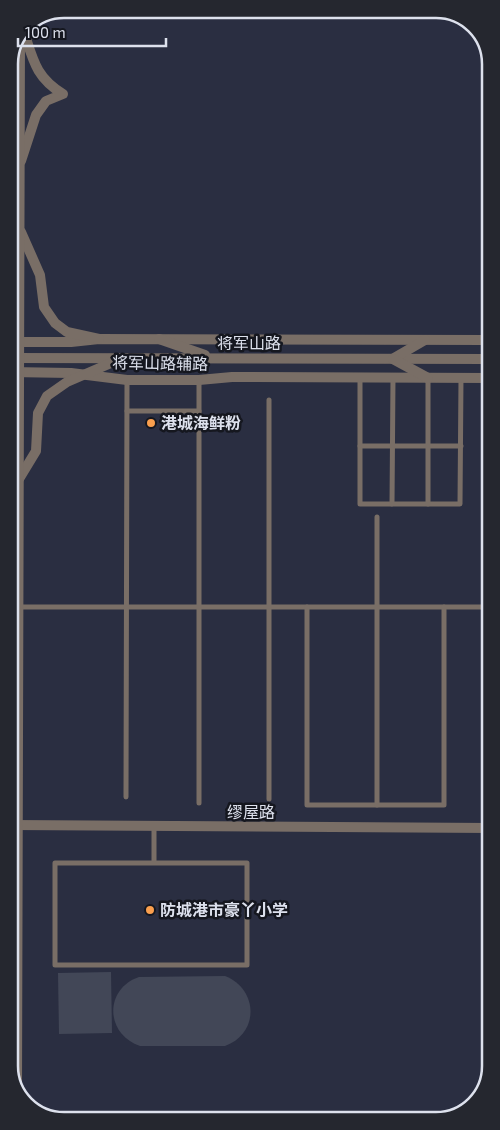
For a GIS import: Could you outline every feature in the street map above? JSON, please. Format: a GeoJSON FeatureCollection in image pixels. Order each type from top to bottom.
{"type":"FeatureCollection","features":[{"type":"Feature","properties":{"kind":"street"},"geometry":{"type":"LineString","coordinates":[[20,163],[36,115],[46,101],[63,94],[48,84],[37,70],[26,38]]}},
{"type":"Feature","properties":{"kind":"street"},"geometry":{"type":"LineString","coordinates":[[18,252],[20,49]]}},
{"type":"Feature","properties":{"kind":"street"},"geometry":{"type":"LineString","coordinates":[[18,158],[20,163]]}},
{"type":"Feature","properties":{"kind":"street"},"geometry":{"type":"LineString","coordinates":[[19,229],[40,275],[44,307],[54,323],[67,332],[99,339]]}},
{"type":"Feature","properties":{"kind":"street","name":"将军山路辅路"},"geometry":{"type":"LineString","coordinates":[[18,342],[71,342],[99,339],[482,340]]}},
{"type":"Feature","properties":{"kind":"street"},"geometry":{"type":"LineString","coordinates":[[159,339],[213,358]]}},
{"type":"Feature","properties":{"kind":"street"},"geometry":{"type":"LineString","coordinates":[[392,359],[425,340]]}},
{"type":"Feature","properties":{"kind":"street","name":"将军山路"},"geometry":{"type":"LineString","coordinates":[[18,358],[482,359]]}},
{"type":"Feature","properties":{"kind":"street"},"geometry":{"type":"LineString","coordinates":[[19,480],[36,451],[38,413],[47,396],[67,382],[124,358]]}},
{"type":"Feature","properties":{"kind":"street"},"geometry":{"type":"LineString","coordinates":[[392,359],[428,378]]}},
{"type":"Feature","properties":{"kind":"street","name":"将军山路辅路"},"geometry":{"type":"LineString","coordinates":[[18,372],[84,374],[127,380],[482,378]]}},
{"type":"Feature","properties":{"kind":"street"},"geometry":{"type":"LineString","coordinates":[[18,458],[18,607]]}},
{"type":"Feature","properties":{"kind":"street","name":"缪屋路"},"geometry":{"type":"LineString","coordinates":[[18,825],[482,828]]}},
{"type":"Feature","properties":{"kind":"lane"},"geometry":{"type":"LineString","coordinates":[[360,378],[360,504],[460,504],[461,378]]}},
{"type":"Feature","properties":{"kind":"lane"},"geometry":{"type":"LineString","coordinates":[[392,504],[393,378]]}},
{"type":"Feature","properties":{"kind":"lane"},"geometry":{"type":"LineString","coordinates":[[428,378],[428,504]]}},
{"type":"Feature","properties":{"kind":"lane"},"geometry":{"type":"LineString","coordinates":[[126,797],[127,380]]}},
{"type":"Feature","properties":{"kind":"lane"},"geometry":{"type":"LineString","coordinates":[[199,380],[199,803]]}},
{"type":"Feature","properties":{"kind":"lane"},"geometry":{"type":"LineString","coordinates":[[269,400],[269,798]]}},
{"type":"Feature","properties":{"kind":"lane"},"geometry":{"type":"LineString","coordinates":[[127,411],[199,411]]}},
{"type":"Feature","properties":{"kind":"lane"},"geometry":{"type":"LineString","coordinates":[[360,446],[461,446]]}},
{"type":"Feature","properties":{"kind":"lane"},"geometry":{"type":"LineString","coordinates":[[377,517],[377,805]]}},
{"type":"Feature","properties":{"kind":"lane"},"geometry":{"type":"LineString","coordinates":[[18,607],[482,607]]}},
{"type":"Feature","properties":{"kind":"lane"},"geometry":{"type":"LineString","coordinates":[[307,607],[307,805],[444,805],[444,607]]}},
{"type":"Feature","properties":{"kind":"lane"},"geometry":{"type":"LineString","coordinates":[[154,826],[154,863]]}},
{"type":"Feature","properties":{"kind":"lane"},"geometry":{"type":"LineString","coordinates":[[55,863],[154,863],[247,863],[247,965],[54,965],[55,863]]}},
{"type":"Feature","properties":{"kind":"shaded area"},"geometry":{"type":"Polygon","coordinates":[[[111,972],[112,1033],[59,1034],[58,973],[111,972]]]}},
{"type":"Feature","properties":{"kind":"shaded area"},"geometry":{"type":"Polygon","coordinates":[[[225,976],[236,982],[244,991],[249,1000],[250,1011],[249,1022],[244,1031],[236,1040],[225,1046],[140,1046],[128,1040],[120,1032],[115,1022],[113,1012],[119,991],[139,977],[225,976]]]}},
{"type":"Feature","properties":{"kind":"place","name":"港城海鲜粉"},"geometry":{"type":"Point","coordinates":[151,423]}},
{"type":"Feature","properties":{"kind":"place","name":"防城港市豪丫小学"},"geometry":{"type":"Point","coordinates":[150,910]}}]}
